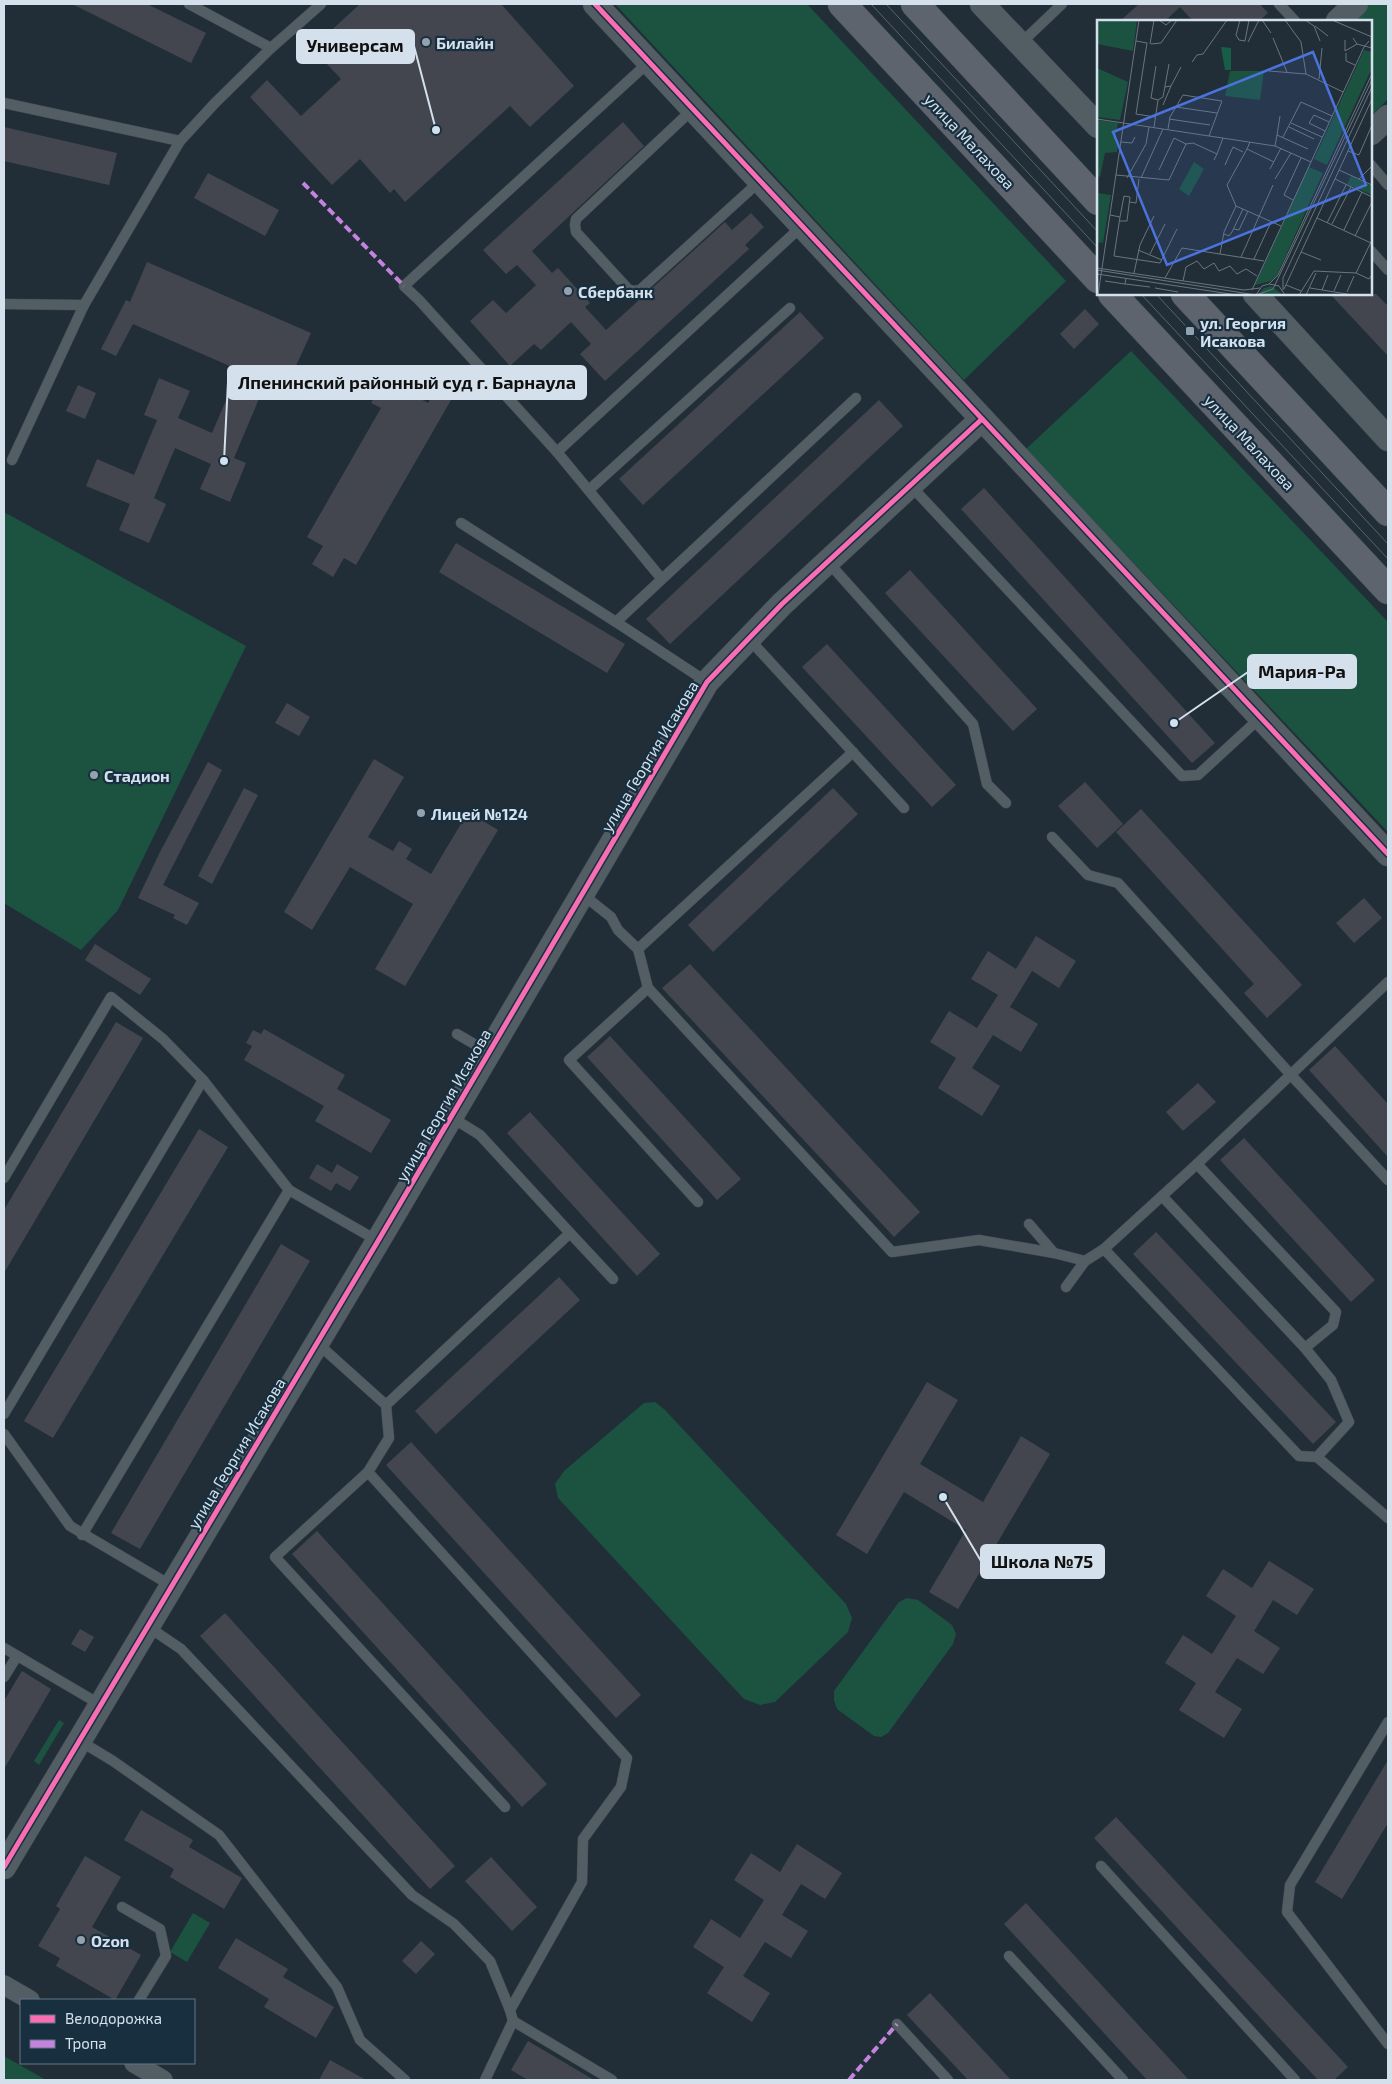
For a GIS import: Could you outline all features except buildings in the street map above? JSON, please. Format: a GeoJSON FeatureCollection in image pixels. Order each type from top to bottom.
{"type":"FeatureCollection","features":[{"type":"Feature","properties":{"kind":"main road","name":"улица Малахова"},"geometry":{"type":"LineString","coordinates":[[842,4],[1097,278]]}},
{"type":"Feature","properties":{"kind":"main road"},"geometry":{"type":"LineString","coordinates":[[915,4],[1097,200]]}},
{"type":"Feature","properties":{"kind":"main road","name":"улица Малахова"},"geometry":{"type":"LineString","coordinates":[[1113,295],[1388,590]]}},
{"type":"Feature","properties":{"kind":"main road"},"geometry":{"type":"LineString","coordinates":[[1186,295],[1388,512]]}},
{"type":"Feature","properties":{"kind":"street"},"geometry":{"type":"LineString","coordinates":[[594,4],[1388,854]]}},
{"type":"Feature","properties":{"kind":"street"},"geometry":{"type":"LineString","coordinates":[[982,4],[1097,125]]}},
{"type":"Feature","properties":{"kind":"street"},"geometry":{"type":"LineString","coordinates":[[1339,20],[1356,4]]}},
{"type":"Feature","properties":{"kind":"street"},"geometry":{"type":"LineString","coordinates":[[1372,132],[1388,117]]}},
{"type":"Feature","properties":{"kind":"street"},"geometry":{"type":"LineString","coordinates":[[1255,295],[1388,439]]}},
{"type":"Feature","properties":{"kind":"street","name":"улица Георгия Исакова"},"geometry":{"type":"LineString","coordinates":[[4,1867],[378,1241],[707,682],[748,638],[827,562],[982,419]]}},
{"type":"Feature","properties":{"kind":"street"},"geometry":{"type":"LineString","coordinates":[[4,1985],[28,1999]]}},
{"type":"Feature","properties":{"kind":"street"},"geometry":{"type":"LineString","coordinates":[[136,2064],[164,2080]]}},
{"type":"Feature","properties":{"kind":"lane"},"geometry":{"type":"LineString","coordinates":[[189,4],[270,48]]}},
{"type":"Feature","properties":{"kind":"lane"},"geometry":{"type":"LineString","coordinates":[[12,460],[84,305],[180,141],[270,48],[321,4]]}},
{"type":"Feature","properties":{"kind":"lane"},"geometry":{"type":"LineString","coordinates":[[1020,44],[1062,4]]}},
{"type":"Feature","properties":{"kind":"lane"},"geometry":{"type":"LineString","coordinates":[[1279,4],[1294,20]]}},
{"type":"Feature","properties":{"kind":"lane"},"geometry":{"type":"LineString","coordinates":[[649,62],[404,286],[419,300],[590,489],[661,578]]}},
{"type":"Feature","properties":{"kind":"lane"},"geometry":{"type":"LineString","coordinates":[[4,103],[180,141]]}},
{"type":"Feature","properties":{"kind":"lane"},"geometry":{"type":"LineString","coordinates":[[693,109],[576,219],[576,232],[628,289],[633,291],[640,290],[760,181]]}},
{"type":"Feature","properties":{"kind":"lane"},"geometry":{"type":"LineString","coordinates":[[1372,166],[1388,185]]}},
{"type":"Feature","properties":{"kind":"lane"},"geometry":{"type":"LineString","coordinates":[[557,452],[802,225]]}},
{"type":"Feature","properties":{"kind":"lane"},"geometry":{"type":"LineString","coordinates":[[1372,252],[1388,270]]}},
{"type":"Feature","properties":{"kind":"lane"},"geometry":{"type":"LineString","coordinates":[[4,304],[84,305]]}},
{"type":"Feature","properties":{"kind":"lane"},"geometry":{"type":"LineString","coordinates":[[590,489],[790,308]]}},
{"type":"Feature","properties":{"kind":"lane"},"geometry":{"type":"LineString","coordinates":[[616,622],[856,398]]}},
{"type":"Feature","properties":{"kind":"lane"},"geometry":{"type":"LineString","coordinates":[[911,486],[1182,776],[1198,775],[1262,717]]}},
{"type":"Feature","properties":{"kind":"lane"},"geometry":{"type":"LineString","coordinates":[[461,523],[707,682]]}},
{"type":"Feature","properties":{"kind":"lane"},"geometry":{"type":"LineString","coordinates":[[827,562],[973,724],[987,784],[1006,804]]}},
{"type":"Feature","properties":{"kind":"lane"},"geometry":{"type":"LineString","coordinates":[[748,638],[904,808]]}},
{"type":"Feature","properties":{"kind":"lane"},"geometry":{"type":"LineString","coordinates":[[638,949],[853,752]]}},
{"type":"Feature","properties":{"kind":"lane"},"geometry":{"type":"LineString","coordinates":[[1052,837],[1088,874],[1118,884],[1388,1180]]}},
{"type":"Feature","properties":{"kind":"lane"},"geometry":{"type":"LineString","coordinates":[[582,894],[611,917],[618,930],[638,949],[648,988],[892,1252],[979,1240],[1054,1253],[1085,1261]]}},
{"type":"Feature","properties":{"kind":"lane"},"geometry":{"type":"LineString","coordinates":[[1066,1287],[1085,1261],[1104,1249],[1197,1164],[1388,982]]}},
{"type":"Feature","properties":{"kind":"lane"},"geometry":{"type":"LineString","coordinates":[[648,988],[568,1060],[698,1202]]}},
{"type":"Feature","properties":{"kind":"lane"},"geometry":{"type":"LineString","coordinates":[[1380,989],[1388,998]]}},
{"type":"Feature","properties":{"kind":"lane"},"geometry":{"type":"LineString","coordinates":[[4,1178],[111,997],[163,1039],[203,1080],[289,1190],[378,1241]]}},
{"type":"Feature","properties":{"kind":"lane"},"geometry":{"type":"LineString","coordinates":[[458,1034],[488,1052]]}},
{"type":"Feature","properties":{"kind":"lane"},"geometry":{"type":"LineString","coordinates":[[4,1414],[203,1080]]}},
{"type":"Feature","properties":{"kind":"lane"},"geometry":{"type":"LineString","coordinates":[[451,1117],[480,1135],[613,1279]]}},
{"type":"Feature","properties":{"kind":"lane"},"geometry":{"type":"LineString","coordinates":[[1197,1164],[1336,1312],[1333,1325],[1305,1348]]}},
{"type":"Feature","properties":{"kind":"lane"},"geometry":{"type":"LineString","coordinates":[[82,1535],[289,1190]]}},
{"type":"Feature","properties":{"kind":"lane"},"geometry":{"type":"LineString","coordinates":[[1162,1196],[1305,1348],[1331,1380],[1349,1422],[1317,1457]]}},
{"type":"Feature","properties":{"kind":"lane"},"geometry":{"type":"LineString","coordinates":[[1029,1224],[1054,1253]]}},
{"type":"Feature","properties":{"kind":"lane"},"geometry":{"type":"LineString","coordinates":[[386,1405],[570,1233]]}},
{"type":"Feature","properties":{"kind":"lane"},"geometry":{"type":"LineString","coordinates":[[1104,1249],[1299,1456],[1317,1457],[1388,1518]]}},
{"type":"Feature","properties":{"kind":"lane"},"geometry":{"type":"LineString","coordinates":[[316,1342],[386,1405],[389,1438],[368,1472],[274,1557],[505,1807]]}},
{"type":"Feature","properties":{"kind":"lane"},"geometry":{"type":"LineString","coordinates":[[4,1434],[70,1526],[82,1535],[172,1586]]}},
{"type":"Feature","properties":{"kind":"lane"},"geometry":{"type":"LineString","coordinates":[[368,1472],[627,1758],[621,1787],[584,1839],[582,1882],[510,2010]]}},
{"type":"Feature","properties":{"kind":"lane"},"geometry":{"type":"LineString","coordinates":[[147,1626],[181,1649],[412,1895],[454,1924],[490,1961],[513,2021],[485,2080]]}},
{"type":"Feature","properties":{"kind":"lane"},"geometry":{"type":"LineString","coordinates":[[4,1648],[101,1705]]}},
{"type":"Feature","properties":{"kind":"lane"},"geometry":{"type":"LineString","coordinates":[[4,1677],[17,1656]]}},
{"type":"Feature","properties":{"kind":"lane"},"geometry":{"type":"LineString","coordinates":[[1388,1722],[1290,1885],[1287,1912],[1388,2044]]}},
{"type":"Feature","properties":{"kind":"lane"},"geometry":{"type":"LineString","coordinates":[[80,1741],[113,1761],[219,1835],[337,1987],[360,2040],[405,2080]]}},
{"type":"Feature","properties":{"kind":"lane"},"geometry":{"type":"LineString","coordinates":[[1101,1866],[1295,2080]]}},
{"type":"Feature","properties":{"kind":"lane"},"geometry":{"type":"LineString","coordinates":[[122,1907],[160,1929],[166,1956],[141,1999]]}},
{"type":"Feature","properties":{"kind":"lane"},"geometry":{"type":"LineString","coordinates":[[1008,1956],[1123,2080]]}},
{"type":"Feature","properties":{"kind":"lane"},"geometry":{"type":"LineString","coordinates":[[513,2021],[612,2080]]}},
{"type":"Feature","properties":{"kind":"lane"},"geometry":{"type":"LineString","coordinates":[[897,2024],[948,2080]]}},
{"type":"Feature","properties":{"kind":"green space"},"geometry":{"type":"Polygon","coordinates":[[[615,4],[807,4],[1066,281],[964,380],[615,4]]]}},
{"type":"Feature","properties":{"kind":"green space"},"geometry":{"type":"Polygon","coordinates":[[[1369,4],[1388,4],[1388,99],[1372,115],[1372,20],[1351,20],[1369,4]]]}},
{"type":"Feature","properties":{"kind":"green space"},"geometry":{"type":"Polygon","coordinates":[[[1131,351],[1388,622],[1388,832],[1026,449],[1131,351]]]}},
{"type":"Feature","properties":{"kind":"green space","name":"Стадион"},"geometry":{"type":"Polygon","coordinates":[[[4,512],[246,646],[118,910],[81,950],[4,903],[4,512]]]}},
{"type":"Feature","properties":{"kind":"green space"},"geometry":{"type":"Polygon","coordinates":[[[655,1402],[665,1410],[846,1604],[852,1618],[848,1632],[775,1702],[760,1705],[744,1699],[558,1498],[555,1484],[564,1471],[644,1403],[655,1402]]]}},
{"type":"Feature","properties":{"kind":"green space"},"geometry":{"type":"Polygon","coordinates":[[[907,1598],[918,1600],[952,1625],[956,1634],[953,1644],[888,1733],[881,1737],[874,1736],[837,1709],[834,1691],[899,1602],[907,1598]]]}},
{"type":"Feature","properties":{"kind":"green space"},"geometry":{"type":"Polygon","coordinates":[[[59,1720],[64,1723],[39,1765],[34,1761],[59,1720]]]}},
{"type":"Feature","properties":{"kind":"green space"},"geometry":{"type":"Polygon","coordinates":[[[193,1913],[210,1923],[187,1962],[170,1952],[193,1913]]]}},
{"type":"Feature","properties":{"kind":"green space"},"geometry":{"type":"Polygon","coordinates":[[[4,2056],[46,2080],[4,2080],[4,2056]]]}},
{"type":"Feature","properties":{"kind":"tram line"},"geometry":{"type":"LineString","coordinates":[[871,4],[1097,247]]}},
{"type":"Feature","properties":{"kind":"tram line"},"geometry":{"type":"LineString","coordinates":[[886,4],[1097,231]]}},
{"type":"Feature","properties":{"kind":"tram line"},"geometry":{"type":"LineString","coordinates":[[1142,295],[1388,559]]}},
{"type":"Feature","properties":{"kind":"tram line"},"geometry":{"type":"LineString","coordinates":[[1157,295],[1388,544]]}},
{"type":"Feature","properties":{"kind":"marked path"},"geometry":{"type":"LineString","coordinates":[[303,183],[404,286]]}},
{"type":"Feature","properties":{"kind":"marked path"},"geometry":{"type":"LineString","coordinates":[[849,2080],[897,2024]]}},
{"type":"Feature","properties":{"kind":"cycle path"},"geometry":{"type":"LineString","coordinates":[[595,4],[1388,854]]}},
{"type":"Feature","properties":{"kind":"cycle path"},"geometry":{"type":"LineString","coordinates":[[4,1867],[378,1241],[707,682],[782,604],[982,419]]}},
{"type":"Feature","properties":{"kind":"place","name":"Билайн"},"geometry":{"type":"Point","coordinates":[426,42]}},
{"type":"Feature","properties":{"kind":"place","name":"Универсам"},"geometry":{"type":"Point","coordinates":[436,130]}},
{"type":"Feature","properties":{"kind":"place","name":"Сбербанк"},"geometry":{"type":"Point","coordinates":[568,291]}},
{"type":"Feature","properties":{"kind":"place","name":"ул. Георгия Исакова"},"geometry":{"type":"Point","coordinates":[1190,331]}},
{"type":"Feature","properties":{"kind":"place","name":"Лпенинский районный суд г. Барнаула"},"geometry":{"type":"Point","coordinates":[224,461]}},
{"type":"Feature","properties":{"kind":"place","name":"Мария-Ра"},"geometry":{"type":"Point","coordinates":[1174,723]}},
{"type":"Feature","properties":{"kind":"place","name":"Стадион"},"geometry":{"type":"Point","coordinates":[94,775]}},
{"type":"Feature","properties":{"kind":"place","name":"Лицей №124"},"geometry":{"type":"Point","coordinates":[421,813]}},
{"type":"Feature","properties":{"kind":"place","name":"Школа №75"},"geometry":{"type":"Point","coordinates":[943,1497]}},
{"type":"Feature","properties":{"kind":"place","name":"Ozon"},"geometry":{"type":"Point","coordinates":[81,1940]}}]}
